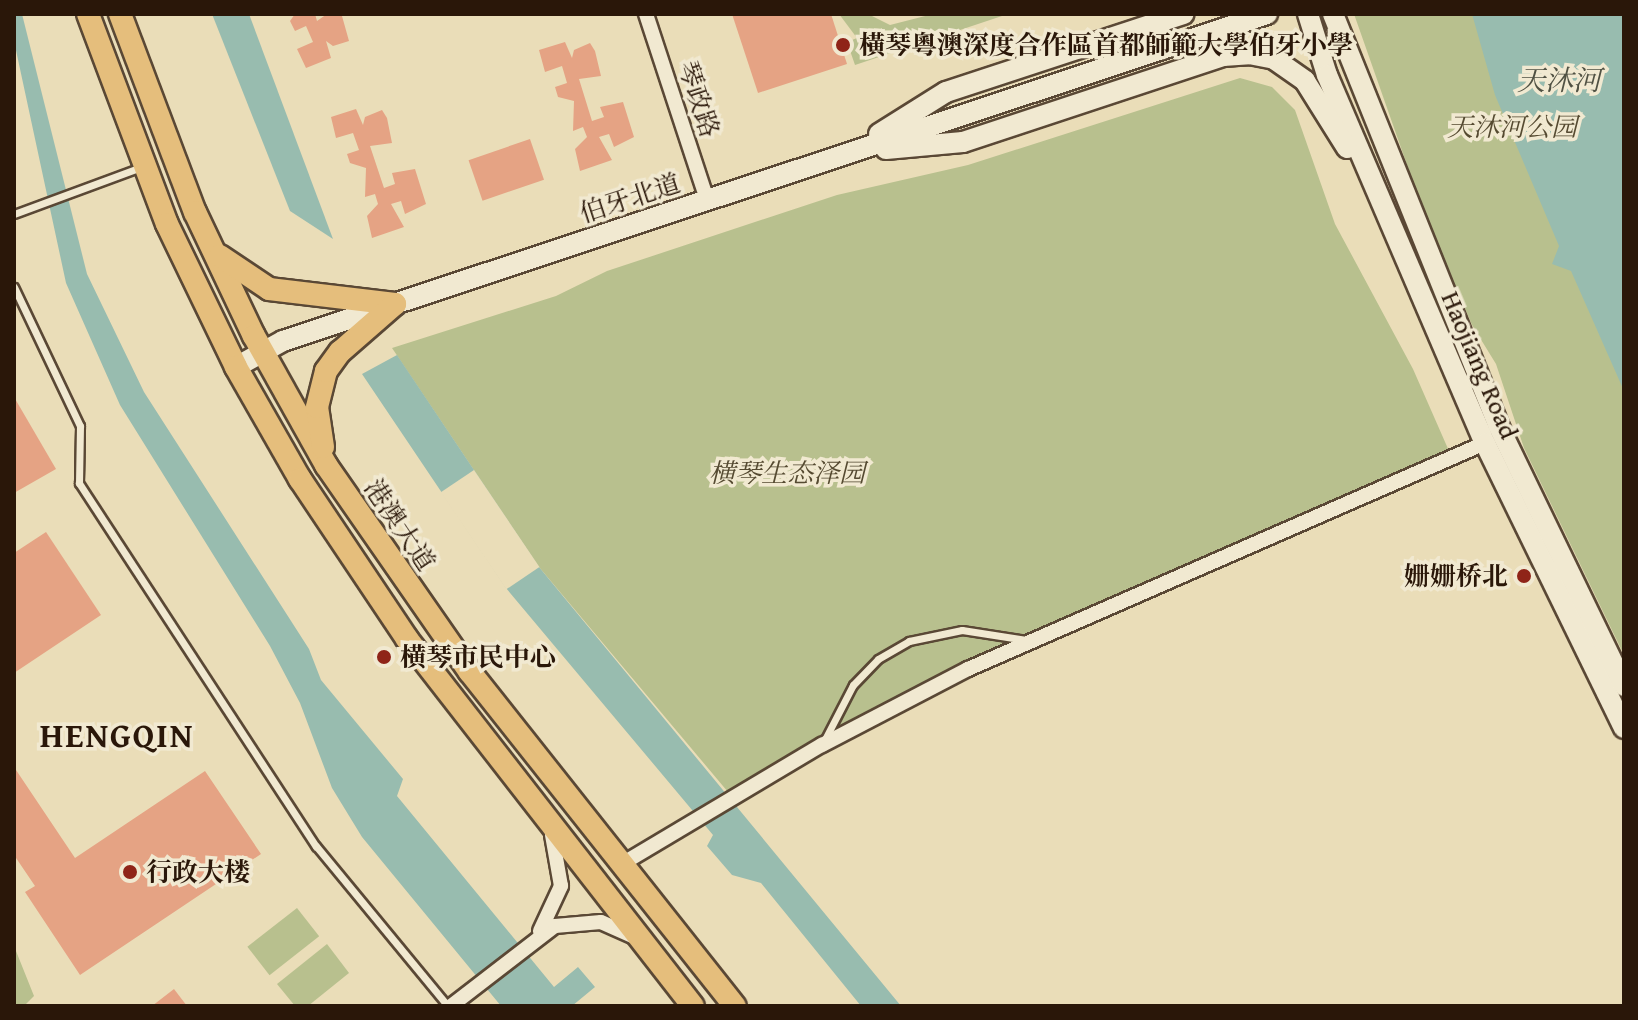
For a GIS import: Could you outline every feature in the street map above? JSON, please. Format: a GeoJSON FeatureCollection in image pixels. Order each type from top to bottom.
{"type":"FeatureCollection","features":[{"type":"Feature","properties":{"kind":"main road"},"geometry":{"type":"LineString","coordinates":[[88,14],[143,167],[236,367],[370,587],[688,1004]]}},
{"type":"Feature","properties":{"kind":"main road","name":"港澳大道"},"geometry":{"type":"LineString","coordinates":[[120,14],[205,233],[263,352],[326,465],[431,621],[735,1006]]}},
{"type":"Feature","properties":{"kind":"main road"},"geometry":{"type":"LineString","coordinates":[[850,152],[946,92],[1183,14]]}},
{"type":"Feature","properties":{"kind":"main road","name":"伯牙北道"},"geometry":{"type":"LineString","coordinates":[[236,367],[263,352],[395,304],[1267,14]]}},
{"type":"Feature","properties":{"kind":"main road","name":"Haojiang Road"},"geometry":{"type":"LineString","coordinates":[[1308,14],[1327,75],[1485,443],[1624,728]]}},
{"type":"Feature","properties":{"kind":"main road","name":"Haojiang Road"},"geometry":{"type":"LineString","coordinates":[[1333,14],[1498,425],[1624,686]]}},
{"type":"Feature","properties":{"kind":"main road"},"geometry":{"type":"LineString","coordinates":[[850,152],[963,142],[1223,56],[1249,54],[1274,59],[1305,81],[1390,221]]}},
{"type":"Feature","properties":{"kind":"main road"},"geometry":{"type":"LineString","coordinates":[[205,233],[231,268],[269,289],[395,304]]}},
{"type":"Feature","properties":{"kind":"main road"},"geometry":{"type":"LineString","coordinates":[[326,465],[317,420],[321,383],[340,352],[395,304]]}},
{"type":"Feature","properties":{"kind":"street","name":"琴政路"},"geometry":{"type":"LineString","coordinates":[[646,14],[707,200]]}},
{"type":"Feature","properties":{"kind":"street"},"geometry":{"type":"LineString","coordinates":[[622,864],[822,745],[1032,641],[1485,443]]}},
{"type":"Feature","properties":{"kind":"street"},"geometry":{"type":"LineString","coordinates":[[450,1006],[534,937],[549,919],[561,886],[560,862],[548,824]]}},
{"type":"Feature","properties":{"kind":"street"},"geometry":{"type":"LineString","coordinates":[[534,937],[566,923],[590,921],[613,925],[643,944]]}},
{"type":"Feature","properties":{"kind":"lane"},"geometry":{"type":"LineString","coordinates":[[14,214],[143,167]]}},
{"type":"Feature","properties":{"kind":"lane"},"geometry":{"type":"LineString","coordinates":[[14,287],[80,426],[79,483],[316,846],[450,1006]]}},
{"type":"Feature","properties":{"kind":"lane"},"geometry":{"type":"LineString","coordinates":[[822,745],[853,685],[878,659],[909,641],[962,630],[1032,641]]}},
{"type":"Feature","properties":{"kind":"green space"},"geometry":{"type":"Polygon","coordinates":[[[839,14],[868,14],[890,25],[933,14],[1008,14],[855,65],[847,42],[857,38],[839,14]]]}},
{"type":"Feature","properties":{"kind":"green space","name":"天沐河公园"},"geometry":{"type":"Polygon","coordinates":[[[1354,14],[1624,14],[1624,655],[1524,448],[1496,364],[1472,325],[1419,199],[1354,14]]]}},
{"type":"Feature","properties":{"kind":"green space","name":"横琴生态泽园"},"geometry":{"type":"Polygon","coordinates":[[[1240,78],[1272,87],[1295,110],[1335,224],[1413,369],[1449,451],[965,663],[728,792],[539,567],[392,348],[556,296],[607,271],[837,195],[968,165],[1240,78]]]}},
{"type":"Feature","properties":{"kind":"green space"},"geometry":{"type":"Polygon","coordinates":[[[297,908],[319,936],[270,975],[247,947],[297,908]]]}},
{"type":"Feature","properties":{"kind":"green space"},"geometry":{"type":"Polygon","coordinates":[[[327,944],[349,973],[308,1006],[295,1006],[277,984],[327,944]]]}},
{"type":"Feature","properties":{"kind":"green space"},"geometry":{"type":"Polygon","coordinates":[[[14,946],[34,996],[24,1006],[14,1006],[14,946]]]}},
{"type":"Feature","properties":{"kind":"water"},"geometry":{"type":"Polygon","coordinates":[[[14,14],[22,14],[87,274],[144,392],[309,649],[321,680],[403,779],[397,796],[554,987],[578,967],[595,987],[572,1006],[501,1006],[362,837],[332,788],[300,703],[270,646],[120,405],[66,283],[14,41],[14,14]]]}},
{"type":"Feature","properties":{"kind":"water"},"geometry":{"type":"Polygon","coordinates":[[[212,14],[249,14],[333,239],[290,211],[212,14]]]}},
{"type":"Feature","properties":{"kind":"water","name":"天沐河"},"geometry":{"type":"Polygon","coordinates":[[[1472,14],[1624,14],[1624,391],[1571,271],[1552,264],[1559,246],[1495,95],[1472,14]]]}},
{"type":"Feature","properties":{"kind":"water"},"geometry":{"type":"Polygon","coordinates":[[[397,355],[539,567],[901,1006],[861,1006],[761,883],[732,875],[707,846],[713,835],[506,588],[362,374],[397,355]]]}},
{"type":"Feature","properties":{"kind":"pier"},"geometry":{"type":"Polygon","coordinates":[[[474,470],[539,567],[506,589],[441,492],[474,470]]]}},
{"type":"Feature","properties":{"kind":"building"},"geometry":{"type":"Polygon","coordinates":[[[295,14],[315,14],[317,21],[327,14],[342,16],[349,41],[333,46],[326,41],[331,58],[306,68],[297,49],[313,42],[306,26],[295,31],[290,21],[295,14]]]}},
{"type":"Feature","properties":{"kind":"building"},"geometry":{"type":"Polygon","coordinates":[[[732,14],[831,14],[847,64],[758,93],[732,14]]]}},
{"type":"Feature","properties":{"kind":"building"},"geometry":{"type":"Polygon","coordinates":[[[565,42],[572,58],[574,50],[590,43],[595,51],[601,76],[579,79],[592,121],[604,117],[600,107],[623,102],[634,137],[614,147],[609,134],[599,137],[612,160],[580,171],[575,149],[587,137],[583,127],[573,131],[574,101],[558,97],[555,87],[567,83],[562,66],[545,72],[539,50],[565,42]]]}},
{"type":"Feature","properties":{"kind":"building"},"geometry":{"type":"Polygon","coordinates":[[[356,109],[363,125],[365,117],[382,110],[387,118],[392,143],[370,146],[384,188],[395,184],[392,173],[415,169],[426,204],[405,214],[401,201],[391,204],[404,227],[372,238],[367,216],[378,204],[375,194],[365,197],[366,168],[350,163],[347,154],[359,150],[353,133],[336,138],[331,117],[356,109]]]}},
{"type":"Feature","properties":{"kind":"building"},"geometry":{"type":"Polygon","coordinates":[[[530,139],[544,180],[483,201],[469,160],[530,139]]]}},
{"type":"Feature","properties":{"kind":"building"},"geometry":{"type":"Polygon","coordinates":[[[14,397],[56,469],[14,493],[14,397]]]}},
{"type":"Feature","properties":{"kind":"building"},"geometry":{"type":"Polygon","coordinates":[[[46,532],[101,615],[14,673],[14,553],[46,532]]]}},
{"type":"Feature","properties":{"kind":"building","name":"行政大楼"},"geometry":{"type":"Polygon","coordinates":[[[14,767],[75,858],[205,771],[261,854],[80,975],[25,892],[35,886],[14,855],[14,767]]]}},
{"type":"Feature","properties":{"kind":"building"},"geometry":{"type":"Polygon","coordinates":[[[174,989],[187,1006],[152,1006],[174,989]]]}},
{"type":"Feature","properties":{"kind":"place","name":"橫琴粵澳深度合作區首都師範大學伯牙小學"},"geometry":{"type":"Point","coordinates":[843,45]}},
{"type":"Feature","properties":{"kind":"place","name":"姗姗桥北"},"geometry":{"type":"Point","coordinates":[1524,576]}},
{"type":"Feature","properties":{"kind":"place","name":"横琴市民中心"},"geometry":{"type":"Point","coordinates":[384,657]}},
{"type":"Feature","properties":{"kind":"place","name":"行政大楼"},"geometry":{"type":"Point","coordinates":[130,872]}},
{"type":"Feature","properties":{"kind":"district","name":"HENGQIN"},"geometry":{"type":"Point","coordinates":[117,735]}}]}
